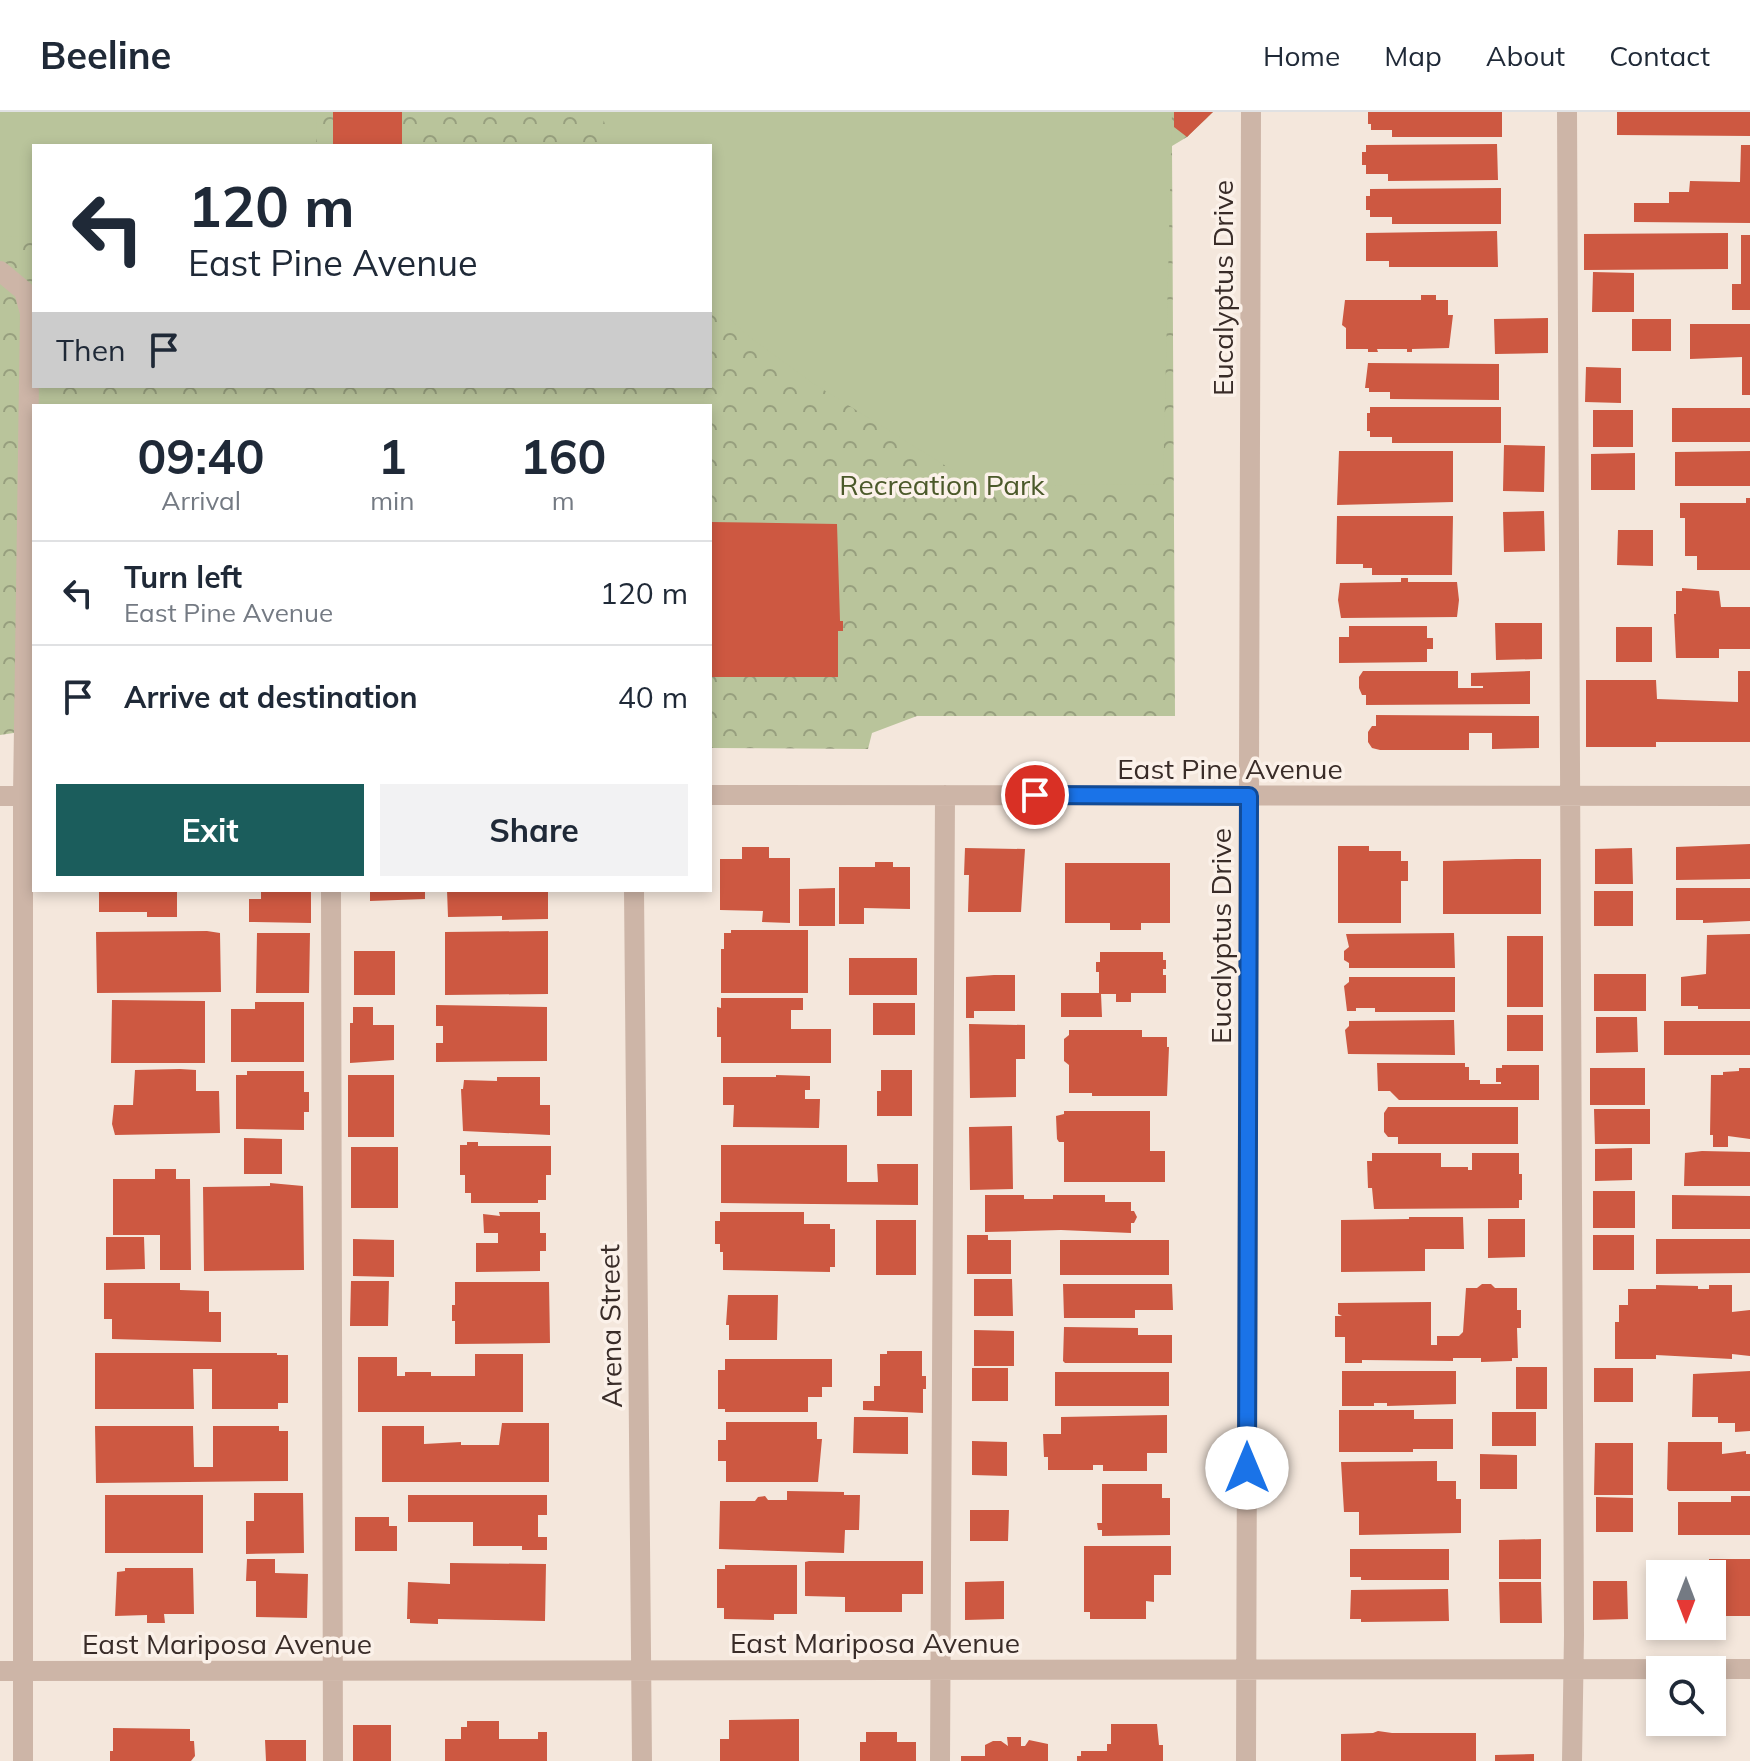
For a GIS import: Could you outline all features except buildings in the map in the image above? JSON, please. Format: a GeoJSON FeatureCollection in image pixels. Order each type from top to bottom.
{"type":"FeatureCollection","features":[{"type":"Feature","properties":{"kind":"street","name":"Eucalyptus Drive"},"geometry":{"type":"LineString","coordinates":[[1246,1761],[1251,112]]}},
{"type":"Feature","properties":{"kind":"street"},"geometry":{"type":"LineString","coordinates":[[1567,112],[1572,796],[1572,1761]]}},
{"type":"Feature","properties":{"kind":"street"},"geometry":{"type":"LineString","coordinates":[[0,271],[24,291],[30,313],[23,1761]]}},
{"type":"Feature","properties":{"kind":"street","name":"East Pine Avenue"},"geometry":{"type":"LineString","coordinates":[[712,795],[1750,796]]}},
{"type":"Feature","properties":{"kind":"street"},"geometry":{"type":"LineString","coordinates":[[940,1761],[945,795]]}},
{"type":"Feature","properties":{"kind":"street"},"geometry":{"type":"LineString","coordinates":[[0,796],[29,796]]}},
{"type":"Feature","properties":{"kind":"street"},"geometry":{"type":"LineString","coordinates":[[331,892],[333,1761]]}},
{"type":"Feature","properties":{"kind":"street","name":"Arena Street"},"geometry":{"type":"LineString","coordinates":[[634,892],[642,1761]]}},
{"type":"Feature","properties":{"kind":"street","name":"East Mariposa Avenue"},"geometry":{"type":"LineString","coordinates":[[0,1671],[1750,1669]]}},
{"type":"Feature","properties":{"kind":"green space","name":"Recreation Park"},"geometry":{"type":"Polygon","coordinates":[[[0,112],[1213,112],[1187,137],[1172,146],[1175,716],[917,716],[872,733],[868,749],[712,748],[712,404],[32,404],[32,730],[0,735],[0,112]]]}},
{"type":"Feature","properties":{"kind":"green space"},"geometry":{"type":"Polygon","coordinates":[[[0,112],[317,112],[316,144],[32,144],[32,237],[0,236],[0,112]]]}},
{"type":"Feature","properties":{"kind":"green space"},"geometry":{"type":"Polygon","coordinates":[[[601,112],[1172,112],[1163,484],[978,486],[811,382],[747,335],[712,302],[712,144],[611,144],[601,112]]]}},
{"type":"Feature","properties":{"kind":"route"},"geometry":{"type":"LineString","coordinates":[[1035,795],[1249,796],[1247,1468]]}}]}
